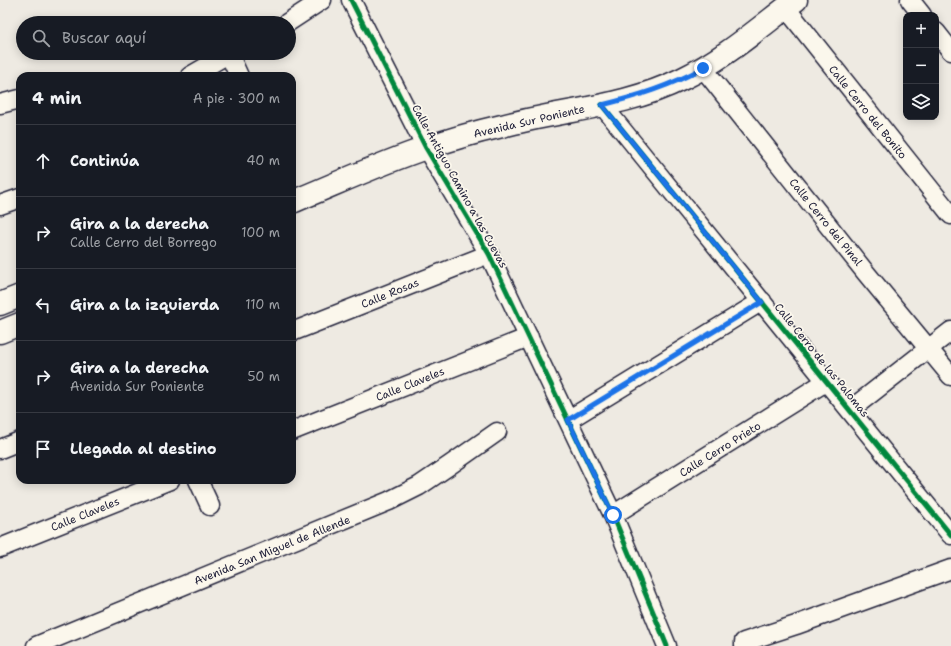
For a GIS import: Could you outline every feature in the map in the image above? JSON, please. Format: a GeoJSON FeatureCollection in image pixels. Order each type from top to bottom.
{"type":"FeatureCollection","features":[{"type":"Feature","properties":{"kind":"main road","name":"Avenida Sur Poniente"},"geometry":{"type":"LineString","coordinates":[[296,200],[426,148],[502,126],[559,112],[602,105],[654,91],[703,68],[748,37],[791,4]]}},
{"type":"Feature","properties":{"kind":"main road"},"geometry":{"type":"LineString","coordinates":[[0,304],[16,298]]}},
{"type":"Feature","properties":{"kind":"main road"},"geometry":{"type":"LineString","coordinates":[[0,332],[16,326]]}},
{"type":"Feature","properties":{"kind":"street"},"geometry":{"type":"LineString","coordinates":[[296,17],[322,0]]}},
{"type":"Feature","properties":{"kind":"street","name":"Calle Antiguo Camino a las Cuevas"},"geometry":{"type":"LineString","coordinates":[[351,0],[426,148],[489,254],[613,515],[667,646]]}},
{"type":"Feature","properties":{"kind":"street"},"geometry":{"type":"LineString","coordinates":[[910,0],[920,12]]}},
{"type":"Feature","properties":{"kind":"street","name":"Calle Cerro del Bonito"},"geometry":{"type":"LineString","coordinates":[[791,4],[951,215]]}},
{"type":"Feature","properties":{"kind":"street"},"geometry":{"type":"LineString","coordinates":[[939,36],[951,51]]}},
{"type":"Feature","properties":{"kind":"street"},"geometry":{"type":"LineString","coordinates":[[197,72],[218,60]]}},
{"type":"Feature","properties":{"kind":"street"},"geometry":{"type":"LineString","coordinates":[[233,60],[237,72]]}},
{"type":"Feature","properties":{"kind":"street","name":"Calle Cerro del Pinal"},"geometry":{"type":"LineString","coordinates":[[703,68],[951,376]]}},
{"type":"Feature","properties":{"kind":"street"},"geometry":{"type":"LineString","coordinates":[[0,104],[16,100]]}},
{"type":"Feature","properties":{"kind":"street","name":"Calle Cerro de las Palomas"},"geometry":{"type":"LineString","coordinates":[[602,105],[951,535]]}},
{"type":"Feature","properties":{"kind":"street"},"geometry":{"type":"LineString","coordinates":[[0,205],[16,199]]}},
{"type":"Feature","properties":{"kind":"street","name":"Calle Rosas"},"geometry":{"type":"LineString","coordinates":[[296,330],[489,254]]}},
{"type":"Feature","properties":{"kind":"street"},"geometry":{"type":"LineString","coordinates":[[568,420],[762,302]]}},
{"type":"Feature","properties":{"kind":"street"},"geometry":{"type":"LineString","coordinates":[[850,410],[951,331]]}},
{"type":"Feature","properties":{"kind":"street","name":"Calle Claveles"},"geometry":{"type":"LineString","coordinates":[[296,429],[529,338]]}},
{"type":"Feature","properties":{"kind":"street","name":"Calle Cerro Prieto"},"geometry":{"type":"LineString","coordinates":[[613,515],[827,381]]}},
{"type":"Feature","properties":{"kind":"street","name":"Avenida San Miguel de Allende"},"geometry":{"type":"LineString","coordinates":[[36,646],[389,501],[419,486],[497,432]]}},
{"type":"Feature","properties":{"kind":"street"},"geometry":{"type":"LineString","coordinates":[[0,448],[16,442]]}},
{"type":"Feature","properties":{"kind":"street","name":"Calle Claveles"},"geometry":{"type":"LineString","coordinates":[[0,548],[160,484]]}},
{"type":"Feature","properties":{"kind":"street"},"geometry":{"type":"LineString","coordinates":[[200,484],[210,506]]}},
{"type":"Feature","properties":{"kind":"street"},"geometry":{"type":"LineString","coordinates":[[741,645],[951,569]]}},
{"type":"Feature","properties":{"kind":"cycle path"},"geometry":{"type":"LineString","coordinates":[[351,0],[426,148],[489,254],[613,515],[667,646]]}},
{"type":"Feature","properties":{"kind":"cycle path"},"geometry":{"type":"LineString","coordinates":[[602,105],[951,535]]}},
{"type":"Feature","properties":{"kind":"route"},"geometry":{"type":"LineString","coordinates":[[613,515],[568,420],[762,302],[602,105],[654,91],[703,68]]}}]}
